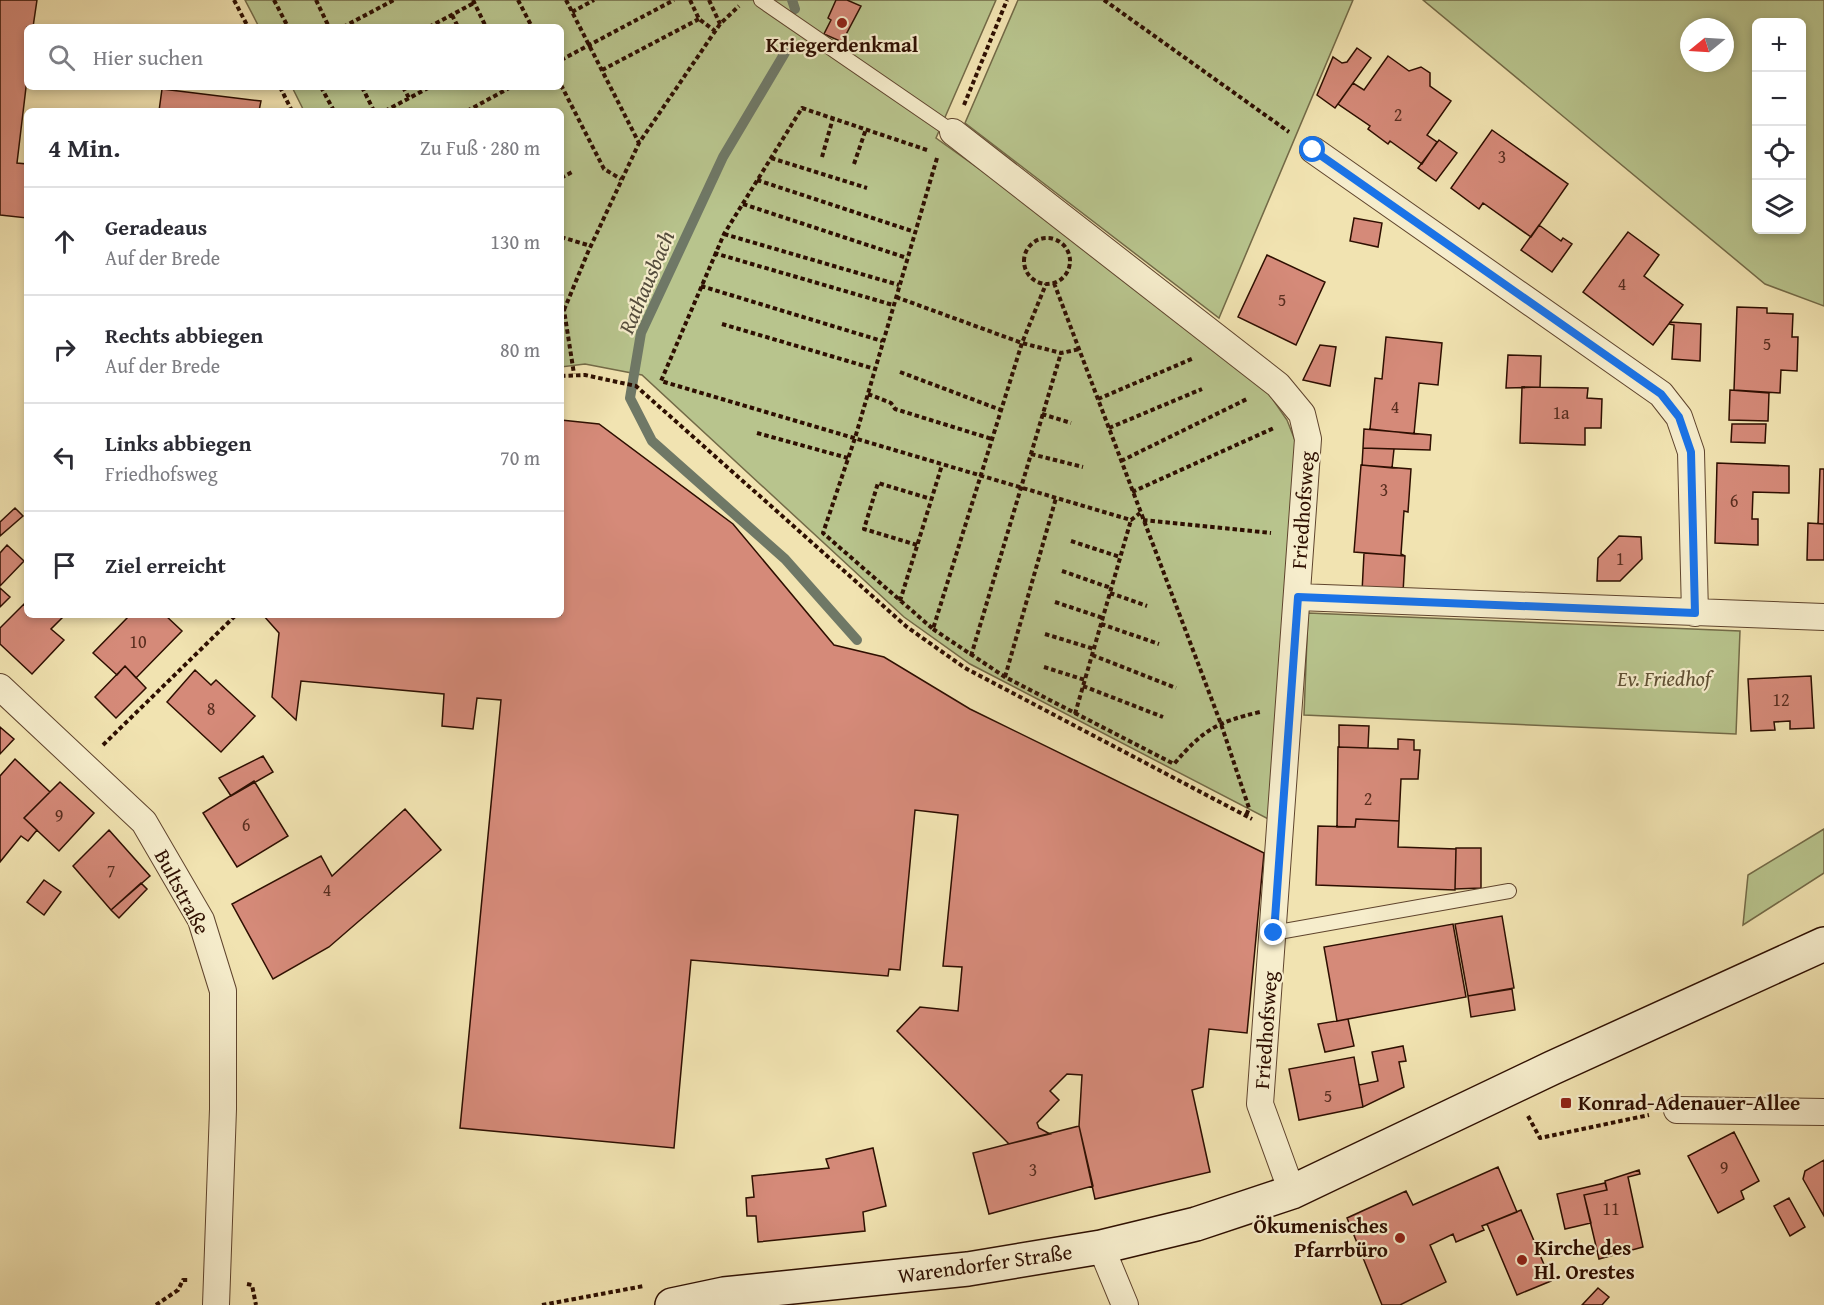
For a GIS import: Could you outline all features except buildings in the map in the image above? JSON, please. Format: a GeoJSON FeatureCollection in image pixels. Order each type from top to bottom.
{"type":"FeatureCollection","features":[{"type":"Feature","properties":{"kind":"main road"},"geometry":{"type":"LineString","coordinates":[[1292,1192],[1824,944]]}},
{"type":"Feature","properties":{"kind":"main road","name":"Warendorfer Straße"},"geometry":{"type":"LineString","coordinates":[[661,1295],[724,1294],[968,1269],[1101,1247],[1196,1224],[1292,1192]]}},
{"type":"Feature","properties":{"kind":"street","name":"Friedhofsweg"},"geometry":{"type":"LineString","coordinates":[[953,132],[1278,385],[1302,414],[1308,439],[1260,1104],[1292,1192]]}},
{"type":"Feature","properties":{"kind":"street"},"geometry":{"type":"LineString","coordinates":[[1313,150],[1661,394],[1679,417],[1691,452],[1695,613]]}},
{"type":"Feature","properties":{"kind":"street"},"geometry":{"type":"LineString","coordinates":[[1298,597],[1824,617]]}},
{"type":"Feature","properties":{"kind":"street","name":"Bultstraße"},"geometry":{"type":"LineString","coordinates":[[0,687],[144,822],[201,920],[223,991],[223,1109],[216,1305]]}},
{"type":"Feature","properties":{"kind":"street"},"geometry":{"type":"LineString","coordinates":[[1677,1110],[1824,1112]]}},
{"type":"Feature","properties":{"kind":"street"},"geometry":{"type":"LineString","coordinates":[[1101,1247],[1125,1305]]}},
{"type":"Feature","properties":{"kind":"lane"},"geometry":{"type":"LineString","coordinates":[[762,1],[953,132]]}},
{"type":"Feature","properties":{"kind":"lane"},"geometry":{"type":"LineString","coordinates":[[1274,933],[1509,891]]}},
{"type":"Feature","properties":{"kind":"path"},"geometry":{"type":"LineString","coordinates":[[234,0],[246,24]]}},
{"type":"Feature","properties":{"kind":"path"},"geometry":{"type":"LineString","coordinates":[[274,0],[286,24]]}},
{"type":"Feature","properties":{"kind":"path"},"geometry":{"type":"LineString","coordinates":[[316,0],[328,24]]}},
{"type":"Feature","properties":{"kind":"path"},"geometry":{"type":"LineString","coordinates":[[349,24],[394,0]]}},
{"type":"Feature","properties":{"kind":"path"},"geometry":{"type":"LineString","coordinates":[[518,0],[530,24]]}},
{"type":"Feature","properties":{"kind":"path"},"geometry":{"type":"LineString","coordinates":[[566,0],[639,143]]}},
{"type":"Feature","properties":{"kind":"path"},"geometry":{"type":"LineString","coordinates":[[572,12],[592,0]]}},
{"type":"Feature","properties":{"kind":"path"},"geometry":{"type":"LineString","coordinates":[[564,58],[674,0]]}},
{"type":"Feature","properties":{"kind":"path"},"geometry":{"type":"LineString","coordinates":[[690,0],[699,19],[715,31]]}},
{"type":"Feature","properties":{"kind":"path"},"geometry":{"type":"LineString","coordinates":[[709,0],[720,24]]}},
{"type":"Feature","properties":{"kind":"path"},"geometry":{"type":"LineString","coordinates":[[564,306],[639,143],[720,24],[746,0]]}},
{"type":"Feature","properties":{"kind":"path"},"geometry":{"type":"LineString","coordinates":[[953,132],[1007,0]]}},
{"type":"Feature","properties":{"kind":"path"},"geometry":{"type":"LineString","coordinates":[[1104,0],[1313,150]]}},
{"type":"Feature","properties":{"kind":"path"},"geometry":{"type":"LineString","coordinates":[[435,24],[474,2],[485,24]]}},
{"type":"Feature","properties":{"kind":"path"},"geometry":{"type":"LineString","coordinates":[[452,15],[456,24]]}},
{"type":"Feature","properties":{"kind":"path"},"geometry":{"type":"LineString","coordinates":[[602,70],[699,19]]}},
{"type":"Feature","properties":{"kind":"path"},"geometry":{"type":"LineString","coordinates":[[281,90],[290,108]]}},
{"type":"Feature","properties":{"kind":"path"},"geometry":{"type":"LineString","coordinates":[[323,90],[332,108]]}},
{"type":"Feature","properties":{"kind":"path"},"geometry":{"type":"LineString","coordinates":[[364,90],[372,108]]}},
{"type":"Feature","properties":{"kind":"path"},"geometry":{"type":"LineString","coordinates":[[405,90],[409,98]]}},
{"type":"Feature","properties":{"kind":"path"},"geometry":{"type":"LineString","coordinates":[[391,108],[424,90]]}},
{"type":"Feature","properties":{"kind":"path"},"geometry":{"type":"LineString","coordinates":[[472,108],[506,90]]}},
{"type":"Feature","properties":{"kind":"path"},"geometry":{"type":"LineString","coordinates":[[564,90],[603,169],[621,179]]}},
{"type":"Feature","properties":{"kind":"path"},"geometry":{"type":"LineString","coordinates":[[909,142],[802,108],[714,253],[661,381],[1131,520]]}},
{"type":"Feature","properties":{"kind":"path"},"geometry":{"type":"LineString","coordinates":[[822,157],[833,118]]}},
{"type":"Feature","properties":{"kind":"path"},"geometry":{"type":"LineString","coordinates":[[854,164],[866,129]]}},
{"type":"Feature","properties":{"kind":"path"},"geometry":{"type":"LineString","coordinates":[[938,154],[855,438],[823,533],[933,629],[971,657],[1075,714],[1174,764],[1198,736],[1221,724],[1263,711]]}},
{"type":"Feature","properties":{"kind":"path"},"geometry":{"type":"LineString","coordinates":[[771,158],[867,188]]}},
{"type":"Feature","properties":{"kind":"path"},"geometry":{"type":"LineString","coordinates":[[564,176],[572,172]]}},
{"type":"Feature","properties":{"kind":"path"},"geometry":{"type":"LineString","coordinates":[[757,180],[915,232]]}},
{"type":"Feature","properties":{"kind":"path"},"geometry":{"type":"LineString","coordinates":[[742,204],[907,258]]}},
{"type":"Feature","properties":{"kind":"path"},"geometry":{"type":"LineString","coordinates":[[724,234],[899,285]]}},
{"type":"Feature","properties":{"kind":"path"},"geometry":{"type":"LineString","coordinates":[[564,238],[591,246]]}},
{"type":"Feature","properties":{"kind":"path"},"geometry":{"type":"LineString","coordinates":[[1042,238],[1056,239],[1067,248],[1071,262],[1066,275],[1054,283],[1046,284],[1033,279],[1025,267],[1029,246],[1042,238]]}},
{"type":"Feature","properties":{"kind":"path"},"geometry":{"type":"LineString","coordinates":[[714,253],[893,305]]}},
{"type":"Feature","properties":{"kind":"path"},"geometry":{"type":"LineString","coordinates":[[1071,262],[1080,268]]}},
{"type":"Feature","properties":{"kind":"path"},"geometry":{"type":"LineString","coordinates":[[1054,283],[1221,724],[1250,808],[1246,816]]}},
{"type":"Feature","properties":{"kind":"path"},"geometry":{"type":"LineString","coordinates":[[933,629],[1022,343],[1046,284]]}},
{"type":"Feature","properties":{"kind":"path"},"geometry":{"type":"LineString","coordinates":[[700,286],[882,341]]}},
{"type":"Feature","properties":{"kind":"path"},"geometry":{"type":"LineString","coordinates":[[896,297],[1022,343],[1061,353],[1080,349]]}},
{"type":"Feature","properties":{"kind":"path"},"geometry":{"type":"LineString","coordinates":[[564,321],[574,374]]}},
{"type":"Feature","properties":{"kind":"path"},"geometry":{"type":"LineString","coordinates":[[722,324],[875,369]]}},
{"type":"Feature","properties":{"kind":"path"},"geometry":{"type":"LineString","coordinates":[[1098,399],[1201,355],[1192,349]]}},
{"type":"Feature","properties":{"kind":"path"},"geometry":{"type":"LineString","coordinates":[[971,657],[1061,353]]}},
{"type":"Feature","properties":{"kind":"path"},"geometry":{"type":"LineString","coordinates":[[900,372],[1001,410]]}},
{"type":"Feature","properties":{"kind":"path"},"geometry":{"type":"LineString","coordinates":[[564,376],[574,374],[636,386],[907,627],[955,661],[1281,835]]}},
{"type":"Feature","properties":{"kind":"path"},"geometry":{"type":"LineString","coordinates":[[1109,428],[1202,389]]}},
{"type":"Feature","properties":{"kind":"path"},"geometry":{"type":"LineString","coordinates":[[868,394],[891,403],[895,409],[992,439]]}},
{"type":"Feature","properties":{"kind":"path"},"geometry":{"type":"LineString","coordinates":[[1121,460],[1256,395]]}},
{"type":"Feature","properties":{"kind":"path"},"geometry":{"type":"LineString","coordinates":[[1042,414],[1071,423]]}},
{"type":"Feature","properties":{"kind":"path"},"geometry":{"type":"LineString","coordinates":[[1132,492],[1278,426],[1277,423]]}},
{"type":"Feature","properties":{"kind":"path"},"geometry":{"type":"LineString","coordinates":[[757,433],[848,458]]}},
{"type":"Feature","properties":{"kind":"path"},"geometry":{"type":"LineString","coordinates":[[1030,454],[1083,467]]}},
{"type":"Feature","properties":{"kind":"path"},"geometry":{"type":"LineString","coordinates":[[900,601],[942,465]]}},
{"type":"Feature","properties":{"kind":"path"},"geometry":{"type":"LineString","coordinates":[[917,545],[864,529],[878,483],[931,499]]}},
{"type":"Feature","properties":{"kind":"path"},"geometry":{"type":"LineString","coordinates":[[1005,677],[1056,498]]}},
{"type":"Feature","properties":{"kind":"path"},"geometry":{"type":"LineString","coordinates":[[1075,714],[1131,520],[1140,513]]}},
{"type":"Feature","properties":{"kind":"path"},"geometry":{"type":"LineString","coordinates":[[1143,520],[1280,534]]}},
{"type":"Feature","properties":{"kind":"path"},"geometry":{"type":"LineString","coordinates":[[1071,541],[1120,557]]}},
{"type":"Feature","properties":{"kind":"path"},"geometry":{"type":"LineString","coordinates":[[1062,572],[1147,606]]}},
{"type":"Feature","properties":{"kind":"path"},"geometry":{"type":"LineString","coordinates":[[1055,602],[1159,644]]}},
{"type":"Feature","properties":{"kind":"path"},"geometry":{"type":"LineString","coordinates":[[83,765],[233,618]]}},
{"type":"Feature","properties":{"kind":"path"},"geometry":{"type":"LineString","coordinates":[[1045,634],[1094,649]]}},
{"type":"Feature","properties":{"kind":"path"},"geometry":{"type":"LineString","coordinates":[[1092,655],[1176,688]]}},
{"type":"Feature","properties":{"kind":"path"},"geometry":{"type":"LineString","coordinates":[[1044,667],[1085,680]]}},
{"type":"Feature","properties":{"kind":"path"},"geometry":{"type":"LineString","coordinates":[[1083,687],[1163,717]]}},
{"type":"Feature","properties":{"kind":"path"},"geometry":{"type":"LineString","coordinates":[[1513,1087],[1540,1138],[1677,1110]]}},
{"type":"Feature","properties":{"kind":"path"},"geometry":{"type":"LineString","coordinates":[[542,1305],[661,1295]]}},
{"type":"Feature","properties":{"kind":"green space"},"geometry":{"type":"Polygon","coordinates":[[[245,0],[996,0],[936,138],[1073,236],[1269,394],[1287,420],[1296,443],[1274,822],[970,664],[904,617],[642,375],[585,364],[564,367],[564,108],[302,108],[294,90],[564,90],[564,24],[257,24],[245,0]]]}},
{"type":"Feature","properties":{"kind":"green space"},"geometry":{"type":"Polygon","coordinates":[[[1018,0],[1353,0],[1219,318],[965,123],[1018,0]]]}},
{"type":"Feature","properties":{"kind":"green space"},"geometry":{"type":"Polygon","coordinates":[[[1423,0],[1824,0],[1824,306],[1765,284],[1423,0]]]}},
{"type":"Feature","properties":{"kind":"green space","name":"Ev. Friedhof"},"geometry":{"type":"Polygon","coordinates":[[[1308,613],[1740,631],[1736,734],[1304,715],[1308,613]]]}},
{"type":"Feature","properties":{"kind":"green space"},"geometry":{"type":"Polygon","coordinates":[[[1824,829],[1824,873],[1743,925],[1748,875],[1824,829]]]}},
{"type":"Feature","properties":{"kind":"waterway","name":"Rathausbach"},"geometry":{"type":"LineString","coordinates":[[792,0],[795,9]]}},
{"type":"Feature","properties":{"kind":"waterway","name":"Rathausbach"},"geometry":{"type":"LineString","coordinates":[[786,51],[723,157],[641,333],[630,398],[652,441],[785,559],[857,640]]}},
{"type":"Feature","properties":{"kind":"place","name":"Kriegerdenkmal"},"geometry":{"type":"Point","coordinates":[842,23]}},
{"type":"Feature","properties":{"kind":"place","name":"Konrad-Adenauer-Allee"},"geometry":{"type":"Point","coordinates":[1566,1103]}},
{"type":"Feature","properties":{"kind":"place","name":"Ökumenisches Pfarrbüro"},"geometry":{"type":"Point","coordinates":[1400,1238]}},
{"type":"Feature","properties":{"kind":"place","name":"Kirche des Hl. Orestes"},"geometry":{"type":"Point","coordinates":[1522,1260]}},
{"type":"Feature","properties":{"kind":"route"},"geometry":{"type":"LineString","coordinates":[[1274,933],[1298,597],[1695,613],[1691,452],[1679,417],[1661,394],[1313,150]]}}]}
